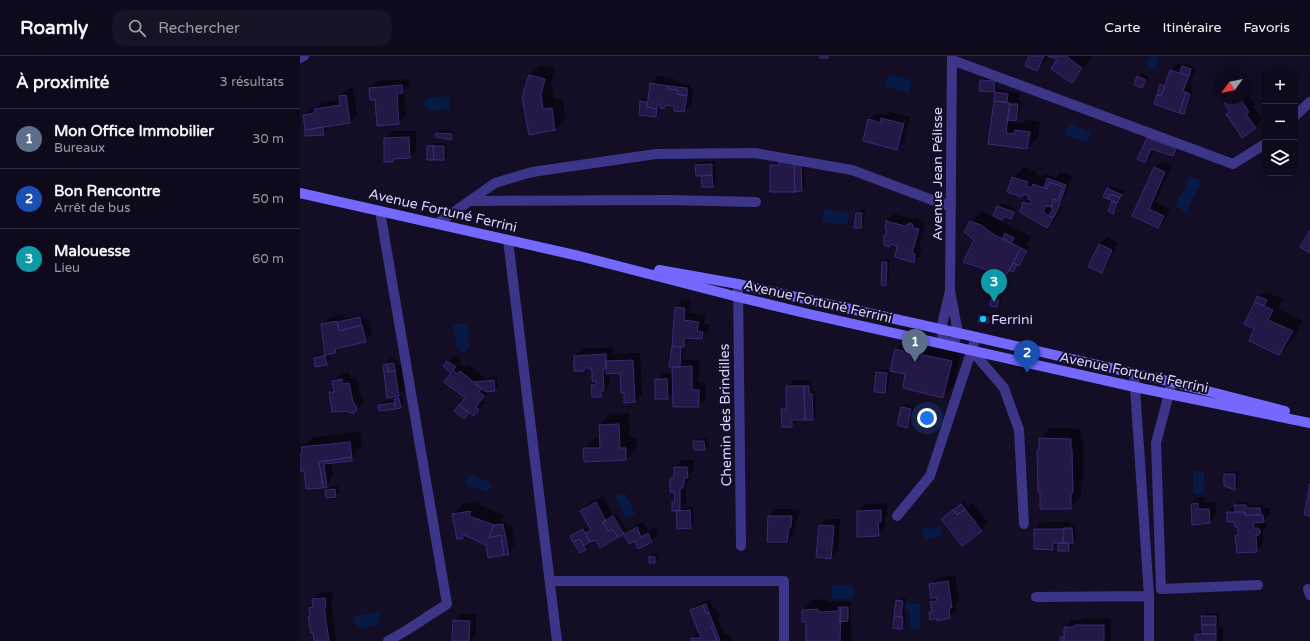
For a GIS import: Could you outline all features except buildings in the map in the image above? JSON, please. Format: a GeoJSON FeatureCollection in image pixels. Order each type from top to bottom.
{"type":"FeatureCollection","features":[{"type":"Feature","properties":{"kind":"main road","name":"Avenue Fortuné Ferrini"},"geometry":{"type":"LineString","coordinates":[[300,193],[579,256],[738,297],[948,345],[1135,387],[1310,423]]}},
{"type":"Feature","properties":{"kind":"main road","name":"Avenue Fortuné Ferrini"},"geometry":{"type":"LineString","coordinates":[[579,256],[738,284],[1134,373],[1310,418]]}},
{"type":"Feature","properties":{"kind":"street"},"geometry":{"type":"LineString","coordinates":[[300,58],[304,56]]}},
{"type":"Feature","properties":{"kind":"street"},"geometry":{"type":"LineString","coordinates":[[952,58],[1233,164],[1262,146]]}},
{"type":"Feature","properties":{"kind":"street","name":"Avenue Jean Pélisse"},"geometry":{"type":"LineString","coordinates":[[952,58],[950,291],[958,333]]}},
{"type":"Feature","properties":{"kind":"street"},"geometry":{"type":"LineString","coordinates":[[1298,113],[1310,102]]}},
{"type":"Feature","properties":{"kind":"street"},"geometry":{"type":"LineString","coordinates":[[438,224],[495,183],[532,172],[656,154],[754,153],[852,170],[951,207]]}},
{"type":"Feature","properties":{"kind":"street"},"geometry":{"type":"LineString","coordinates":[[469,201],[668,200],[756,202]]}},
{"type":"Feature","properties":{"kind":"street"},"geometry":{"type":"LineString","coordinates":[[380,211],[447,604],[388,641]]}},
{"type":"Feature","properties":{"kind":"street"},"geometry":{"type":"LineString","coordinates":[[508,240],[557,641]]}},
{"type":"Feature","properties":{"kind":"street","name":"Chemin des Brindilles"},"geometry":{"type":"LineString","coordinates":[[738,284],[741,546]]}},
{"type":"Feature","properties":{"kind":"street","name":"Avenue Jean Pélisse"},"geometry":{"type":"LineString","coordinates":[[941,329],[950,291]]}},
{"type":"Feature","properties":{"kind":"street"},"geometry":{"type":"LineString","coordinates":[[941,329],[943,337],[948,345],[955,340],[958,333]]}},
{"type":"Feature","properties":{"kind":"street"},"geometry":{"type":"LineString","coordinates":[[896,516],[930,476],[976,337]]}},
{"type":"Feature","properties":{"kind":"street"},"geometry":{"type":"LineString","coordinates":[[972,350],[1004,388],[1020,430],[1024,524]]}},
{"type":"Feature","properties":{"kind":"street"},"geometry":{"type":"LineString","coordinates":[[1134,373],[1149,596],[1149,641]]}},
{"type":"Feature","properties":{"kind":"street"},"geometry":{"type":"LineString","coordinates":[[1172,382],[1156,443],[1161,589],[1258,585]]}},
{"type":"Feature","properties":{"kind":"street"},"geometry":{"type":"LineString","coordinates":[[550,581],[784,581],[784,641]]}},
{"type":"Feature","properties":{"kind":"street"},"geometry":{"type":"LineString","coordinates":[[1036,597],[1149,596]]}},
{"type":"Feature","properties":{"kind":"water"},"geometry":{"type":"Polygon","coordinates":[[[1150,56],[1159,56],[1155,69],[1146,66],[1150,56]]]}},
{"type":"Feature","properties":{"kind":"water"},"geometry":{"type":"Polygon","coordinates":[[[888,74],[912,80],[909,93],[885,86],[888,74]]]}},
{"type":"Feature","properties":{"kind":"water"},"geometry":{"type":"Polygon","coordinates":[[[449,96],[450,109],[428,111],[428,109],[424,106],[424,102],[427,98],[449,96]]]}},
{"type":"Feature","properties":{"kind":"water"},"geometry":{"type":"Polygon","coordinates":[[[1070,124],[1091,132],[1087,143],[1066,135],[1064,129],[1070,124]]]}},
{"type":"Feature","properties":{"kind":"water"},"geometry":{"type":"Polygon","coordinates":[[[1190,176],[1202,181],[1187,212],[1175,207],[1190,176]]]}},
{"type":"Feature","properties":{"kind":"water"},"geometry":{"type":"Polygon","coordinates":[[[824,209],[849,213],[848,225],[822,222],[824,209]]]}},
{"type":"Feature","properties":{"kind":"water"},"geometry":{"type":"Polygon","coordinates":[[[467,323],[469,347],[465,353],[463,353],[458,348],[457,349],[453,325],[467,323]]]}},
{"type":"Feature","properties":{"kind":"water"},"geometry":{"type":"Polygon","coordinates":[[[1193,471],[1204,471],[1205,493],[1193,493],[1193,471]]]}},
{"type":"Feature","properties":{"kind":"water"},"geometry":{"type":"Polygon","coordinates":[[[469,475],[474,475],[488,481],[491,487],[489,492],[467,486],[466,482],[469,475]]]}},
{"type":"Feature","properties":{"kind":"water"},"geometry":{"type":"Polygon","coordinates":[[[620,493],[626,494],[635,514],[626,518],[616,499],[616,496],[620,493]]]}},
{"type":"Feature","properties":{"kind":"water"},"geometry":{"type":"Polygon","coordinates":[[[940,526],[943,535],[925,540],[922,531],[924,528],[926,527],[927,530],[940,526]]]}},
{"type":"Feature","properties":{"kind":"water"},"geometry":{"type":"Polygon","coordinates":[[[832,585],[853,585],[853,599],[832,599],[832,585]]]}},
{"type":"Feature","properties":{"kind":"water"},"geometry":{"type":"Polygon","coordinates":[[[906,603],[921,604],[920,629],[910,629],[910,609],[906,609],[906,603]]]}},
{"type":"Feature","properties":{"kind":"water"},"geometry":{"type":"Polygon","coordinates":[[[379,612],[380,625],[360,628],[353,622],[356,616],[379,612]]]}},
{"type":"Feature","properties":{"kind":"place","name":"Malouesse"},"geometry":{"type":"Point","coordinates":[994,302]}},
{"type":"Feature","properties":{"kind":"place","name":"Ferrini"},"geometry":{"type":"Point","coordinates":[983,319]}},
{"type":"Feature","properties":{"kind":"place","name":"Mon Office Immobilier"},"geometry":{"type":"Point","coordinates":[915,362]}},
{"type":"Feature","properties":{"kind":"place","name":"Bon Rencontre"},"geometry":{"type":"Point","coordinates":[1027,373]}}]}
